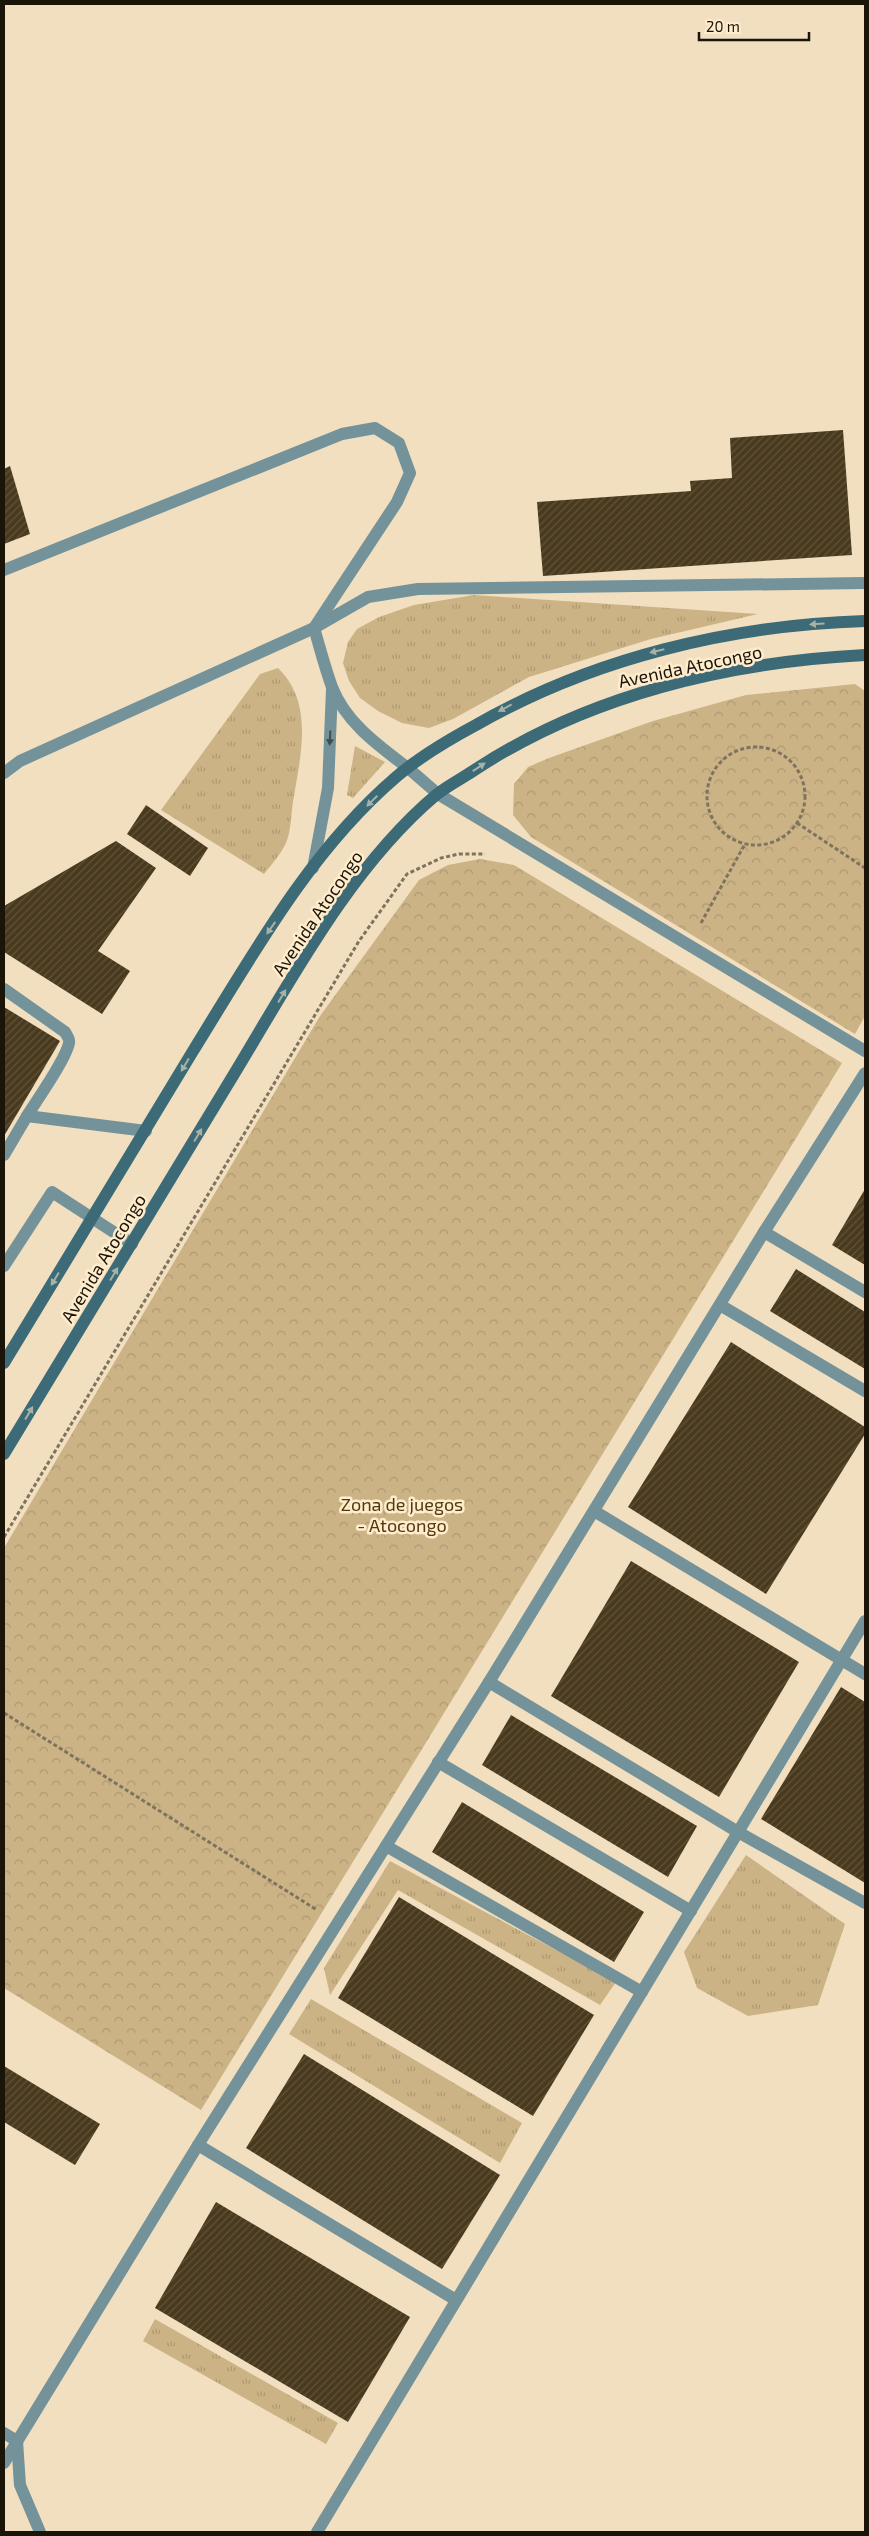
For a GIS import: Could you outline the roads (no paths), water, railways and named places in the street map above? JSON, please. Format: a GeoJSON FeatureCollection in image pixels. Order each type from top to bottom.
{"type":"FeatureCollection","features":[{"type":"Feature","properties":{"kind":"main road","name":"Avenida Atocongo"},"geometry":{"type":"LineString","coordinates":[[4,1362],[251,958],[313,868],[356,816],[408,768],[448,740],[509,705],[582,675],[643,655],[731,635],[803,625],[865,621]]}},
{"type":"Feature","properties":{"kind":"main road","name":"Avenida Atocongo"},"geometry":{"type":"LineString","coordinates":[[4,1454],[290,983],[349,892],[395,833],[438,794],[500,753],[560,722],[613,700],[745,669],[812,659],[865,655]]}},
{"type":"Feature","properties":{"kind":"street"},"geometry":{"type":"LineString","coordinates":[[4,570],[342,434],[375,428],[399,443],[410,473],[397,502],[314,628],[332,689],[347,714],[365,734],[438,794],[865,1051]]}},
{"type":"Feature","properties":{"kind":"street"},"geometry":{"type":"LineString","coordinates":[[4,773],[20,761],[314,628],[368,597],[418,589],[865,583]]}},
{"type":"Feature","properties":{"kind":"street"},"geometry":{"type":"LineString","coordinates":[[313,868],[328,788],[332,689]]}},
{"type":"Feature","properties":{"kind":"street"},"geometry":{"type":"LineString","coordinates":[[4,989],[65,1032],[69,1044],[4,1155]]}},
{"type":"Feature","properties":{"kind":"street"},"geometry":{"type":"LineString","coordinates":[[4,2463],[198,2145],[489,1682],[764,1232],[865,1073]]}},
{"type":"Feature","properties":{"kind":"street"},"geometry":{"type":"LineString","coordinates":[[27,1116],[146,1130]]}},
{"type":"Feature","properties":{"kind":"street"},"geometry":{"type":"LineString","coordinates":[[4,1266],[52,1192],[132,1244]]}},
{"type":"Feature","properties":{"kind":"street"},"geometry":{"type":"LineString","coordinates":[[764,1232],[865,1292]]}},
{"type":"Feature","properties":{"kind":"street"},"geometry":{"type":"LineString","coordinates":[[720,1305],[865,1391]]}},
{"type":"Feature","properties":{"kind":"street"},"geometry":{"type":"LineString","coordinates":[[594,1511],[865,1674]]}},
{"type":"Feature","properties":{"kind":"street"},"geometry":{"type":"LineString","coordinates":[[317,2532],[865,1621]]}},
{"type":"Feature","properties":{"kind":"street"},"geometry":{"type":"LineString","coordinates":[[489,1682],[738,1832],[865,1903]]}},
{"type":"Feature","properties":{"kind":"street"},"geometry":{"type":"LineString","coordinates":[[438,1762],[691,1912]]}},
{"type":"Feature","properties":{"kind":"street"},"geometry":{"type":"LineString","coordinates":[[386,1846],[642,1992]]}},
{"type":"Feature","properties":{"kind":"street"},"geometry":{"type":"LineString","coordinates":[[198,2145],[456,2300]]}},
{"type":"Feature","properties":{"kind":"street"},"geometry":{"type":"LineString","coordinates":[[4,2433],[17,2441]]}},
{"type":"Feature","properties":{"kind":"street"},"geometry":{"type":"LineString","coordinates":[[17,2441],[20,2485],[40,2532]]}},
{"type":"Feature","properties":{"kind":"park label","name":"Zona de juegos - Atocongo"},"geometry":{"type":"Point","coordinates":[402,1514]}}]}
